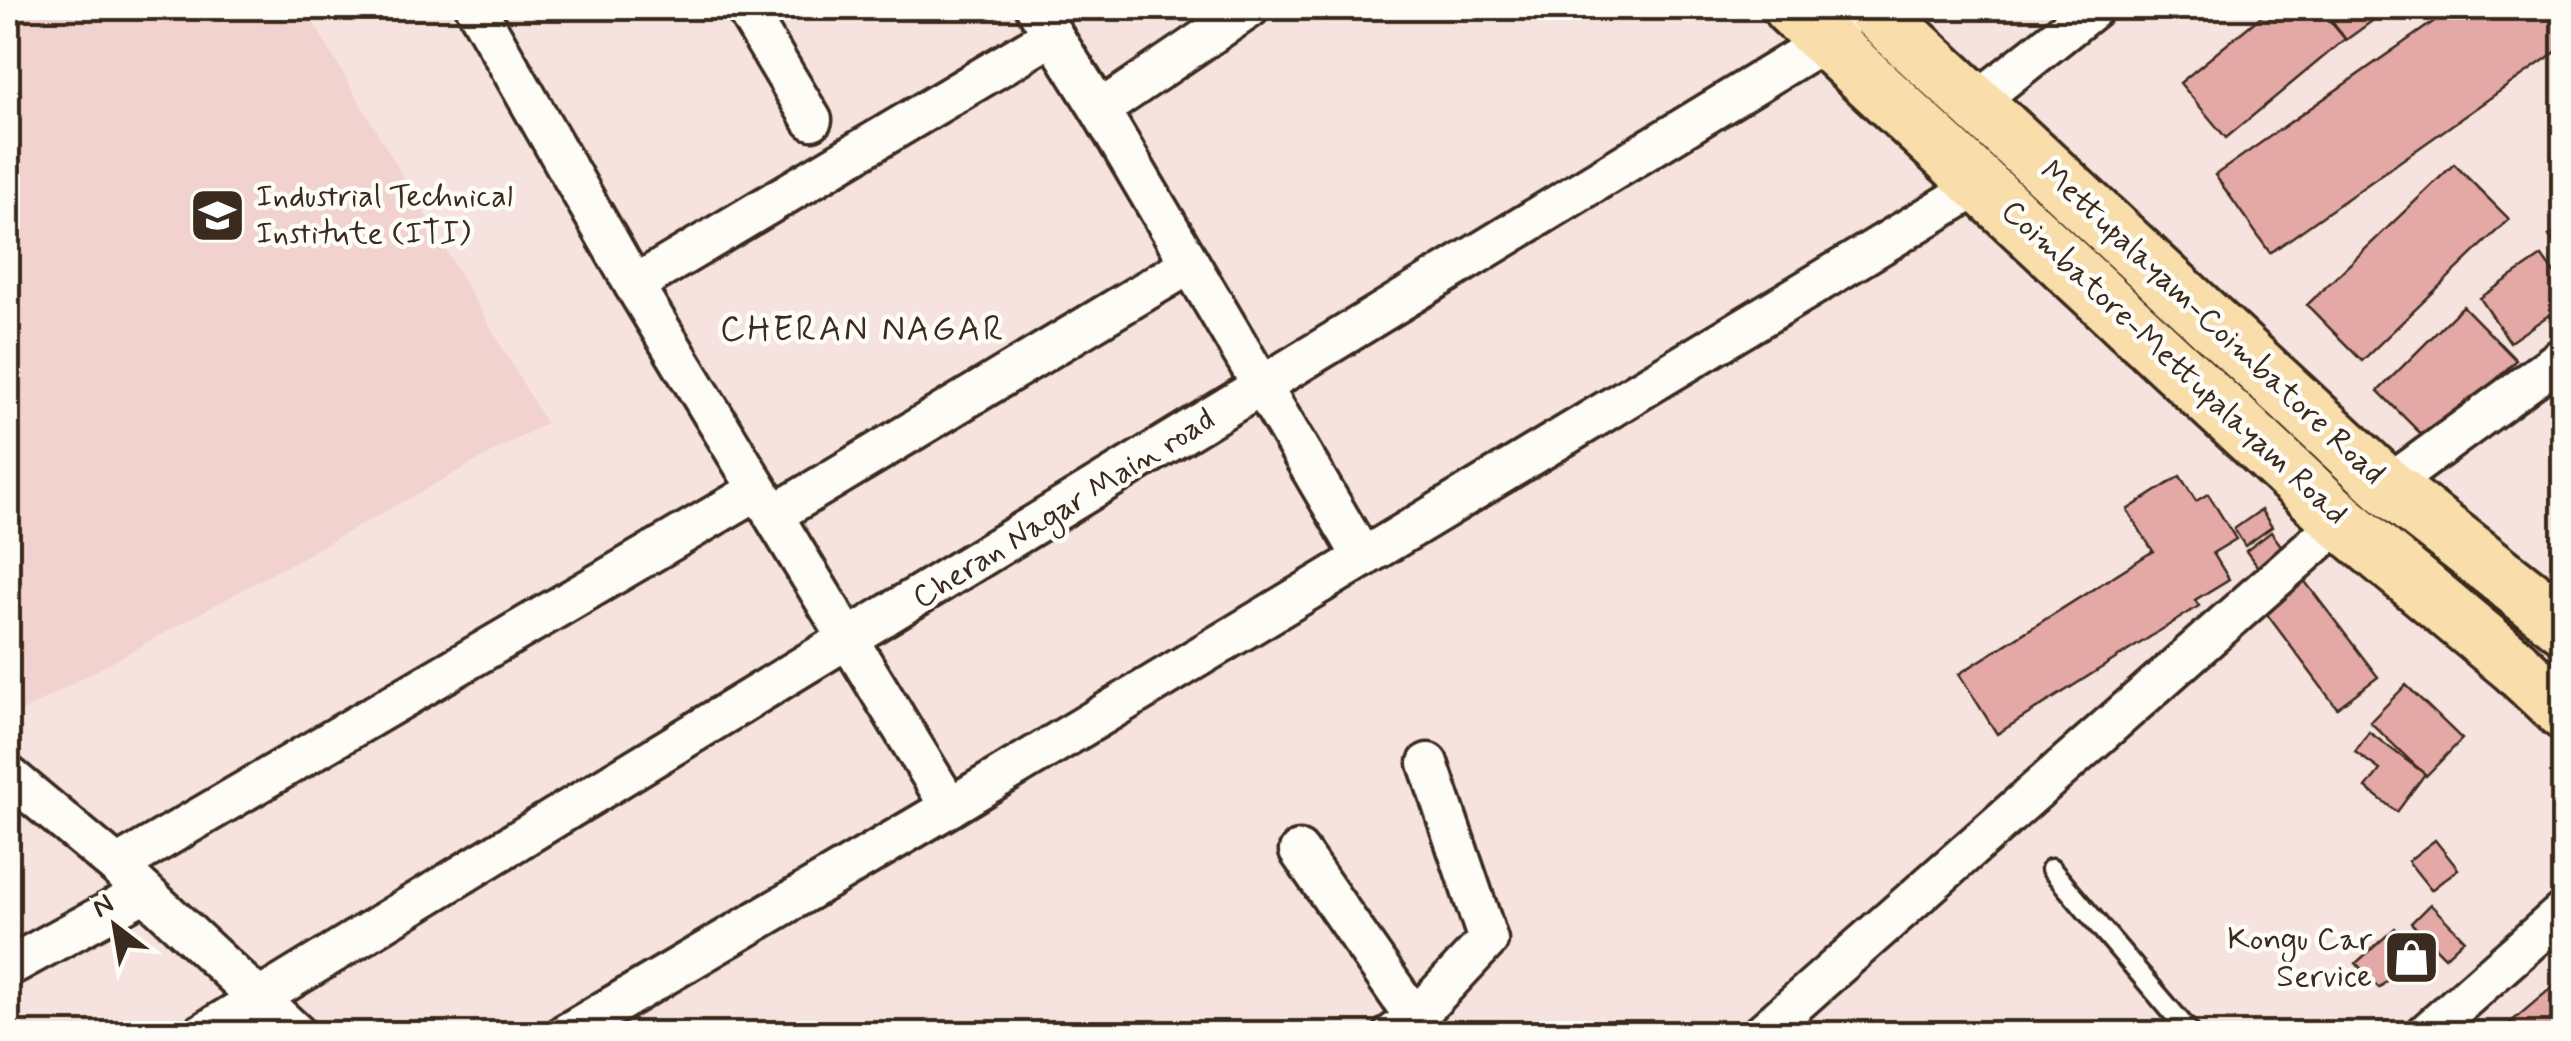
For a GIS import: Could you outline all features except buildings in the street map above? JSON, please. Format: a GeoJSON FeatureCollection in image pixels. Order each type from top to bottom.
{"type":"FeatureCollection","features":[{"type":"Feature","properties":{"kind":"highway","name":"Mettupalayam-Coimbatore Road"},"geometry":{"type":"LineString","coordinates":[[1874,8],[2387,486],[2564,625]]}},
{"type":"Feature","properties":{"kind":"highway","name":"Coimbatore-Mettupalayam Road"},"geometry":{"type":"LineString","coordinates":[[1825,19],[1982,184],[2341,521],[2514,665],[2564,712]]}},
{"type":"Feature","properties":{"kind":"street"},"geometry":{"type":"LineString","coordinates":[[476,8],[634,285],[950,807]]}},
{"type":"Feature","properties":{"kind":"street"},"geometry":{"type":"LineString","coordinates":[[744,8],[812,120]]}},
{"type":"Feature","properties":{"kind":"street"},"geometry":{"type":"LineString","coordinates":[[1100,110],[1250,8]]}},
{"type":"Feature","properties":{"kind":"street"},"geometry":{"type":"LineString","coordinates":[[1976,102],[2094,8]]}},
{"type":"Feature","properties":{"kind":"street","name":"Cheran Nagar Main road"},"geometry":{"type":"LineString","coordinates":[[201,1034],[1262,387],[1825,19]]}},
{"type":"Feature","properties":{"kind":"street"},"geometry":{"type":"LineString","coordinates":[[634,285],[1045,21],[1364,558]]}},
{"type":"Feature","properties":{"kind":"street"},"geometry":{"type":"LineString","coordinates":[[565,1034],[950,807],[1982,184]]}},
{"type":"Feature","properties":{"kind":"street"},"geometry":{"type":"LineString","coordinates":[[117,866],[1190,264]]}},
{"type":"Feature","properties":{"kind":"street"},"geometry":{"type":"LineString","coordinates":[[2387,486],[2564,356]]}},
{"type":"Feature","properties":{"kind":"street"},"geometry":{"type":"LineString","coordinates":[[1761,1034],[2341,521]]}},
{"type":"Feature","properties":{"kind":"street"},"geometry":{"type":"LineString","coordinates":[[1299,851],[1411,1028],[1488,940],[1428,762]]}},
{"type":"Feature","properties":{"kind":"street"},"geometry":{"type":"LineString","coordinates":[[8,775],[117,866],[297,1034]]}},
{"type":"Feature","properties":{"kind":"street"},"geometry":{"type":"LineString","coordinates":[[8,967],[145,892]]}},
{"type":"Feature","properties":{"kind":"street"},"geometry":{"type":"LineString","coordinates":[[2424,1034],[2564,911]]}},
{"type":"Feature","properties":{"kind":"lane"},"geometry":{"type":"LineString","coordinates":[[2051,868],[2191,1034]]}},
{"type":"Feature","properties":{"kind":"shaded area","name":"Industrial Technical Institute (ITI)"},"geometry":{"type":"Polygon","coordinates":[[[8,8],[305,8],[546,423],[8,719],[8,8]]]}},
{"type":"Feature","properties":{"kind":"place","name":"Industrial Technical Institute (ITI)"},"geometry":{"type":"Point","coordinates":[217,215]}},
{"type":"Feature","properties":{"kind":"place","name":"Kongu Car Service"},"geometry":{"type":"Point","coordinates":[2411,958]}},
{"type":"Feature","properties":{"kind":"district","name":"CHERAN NAGAR"},"geometry":{"type":"Point","coordinates":[863,330]}}]}
